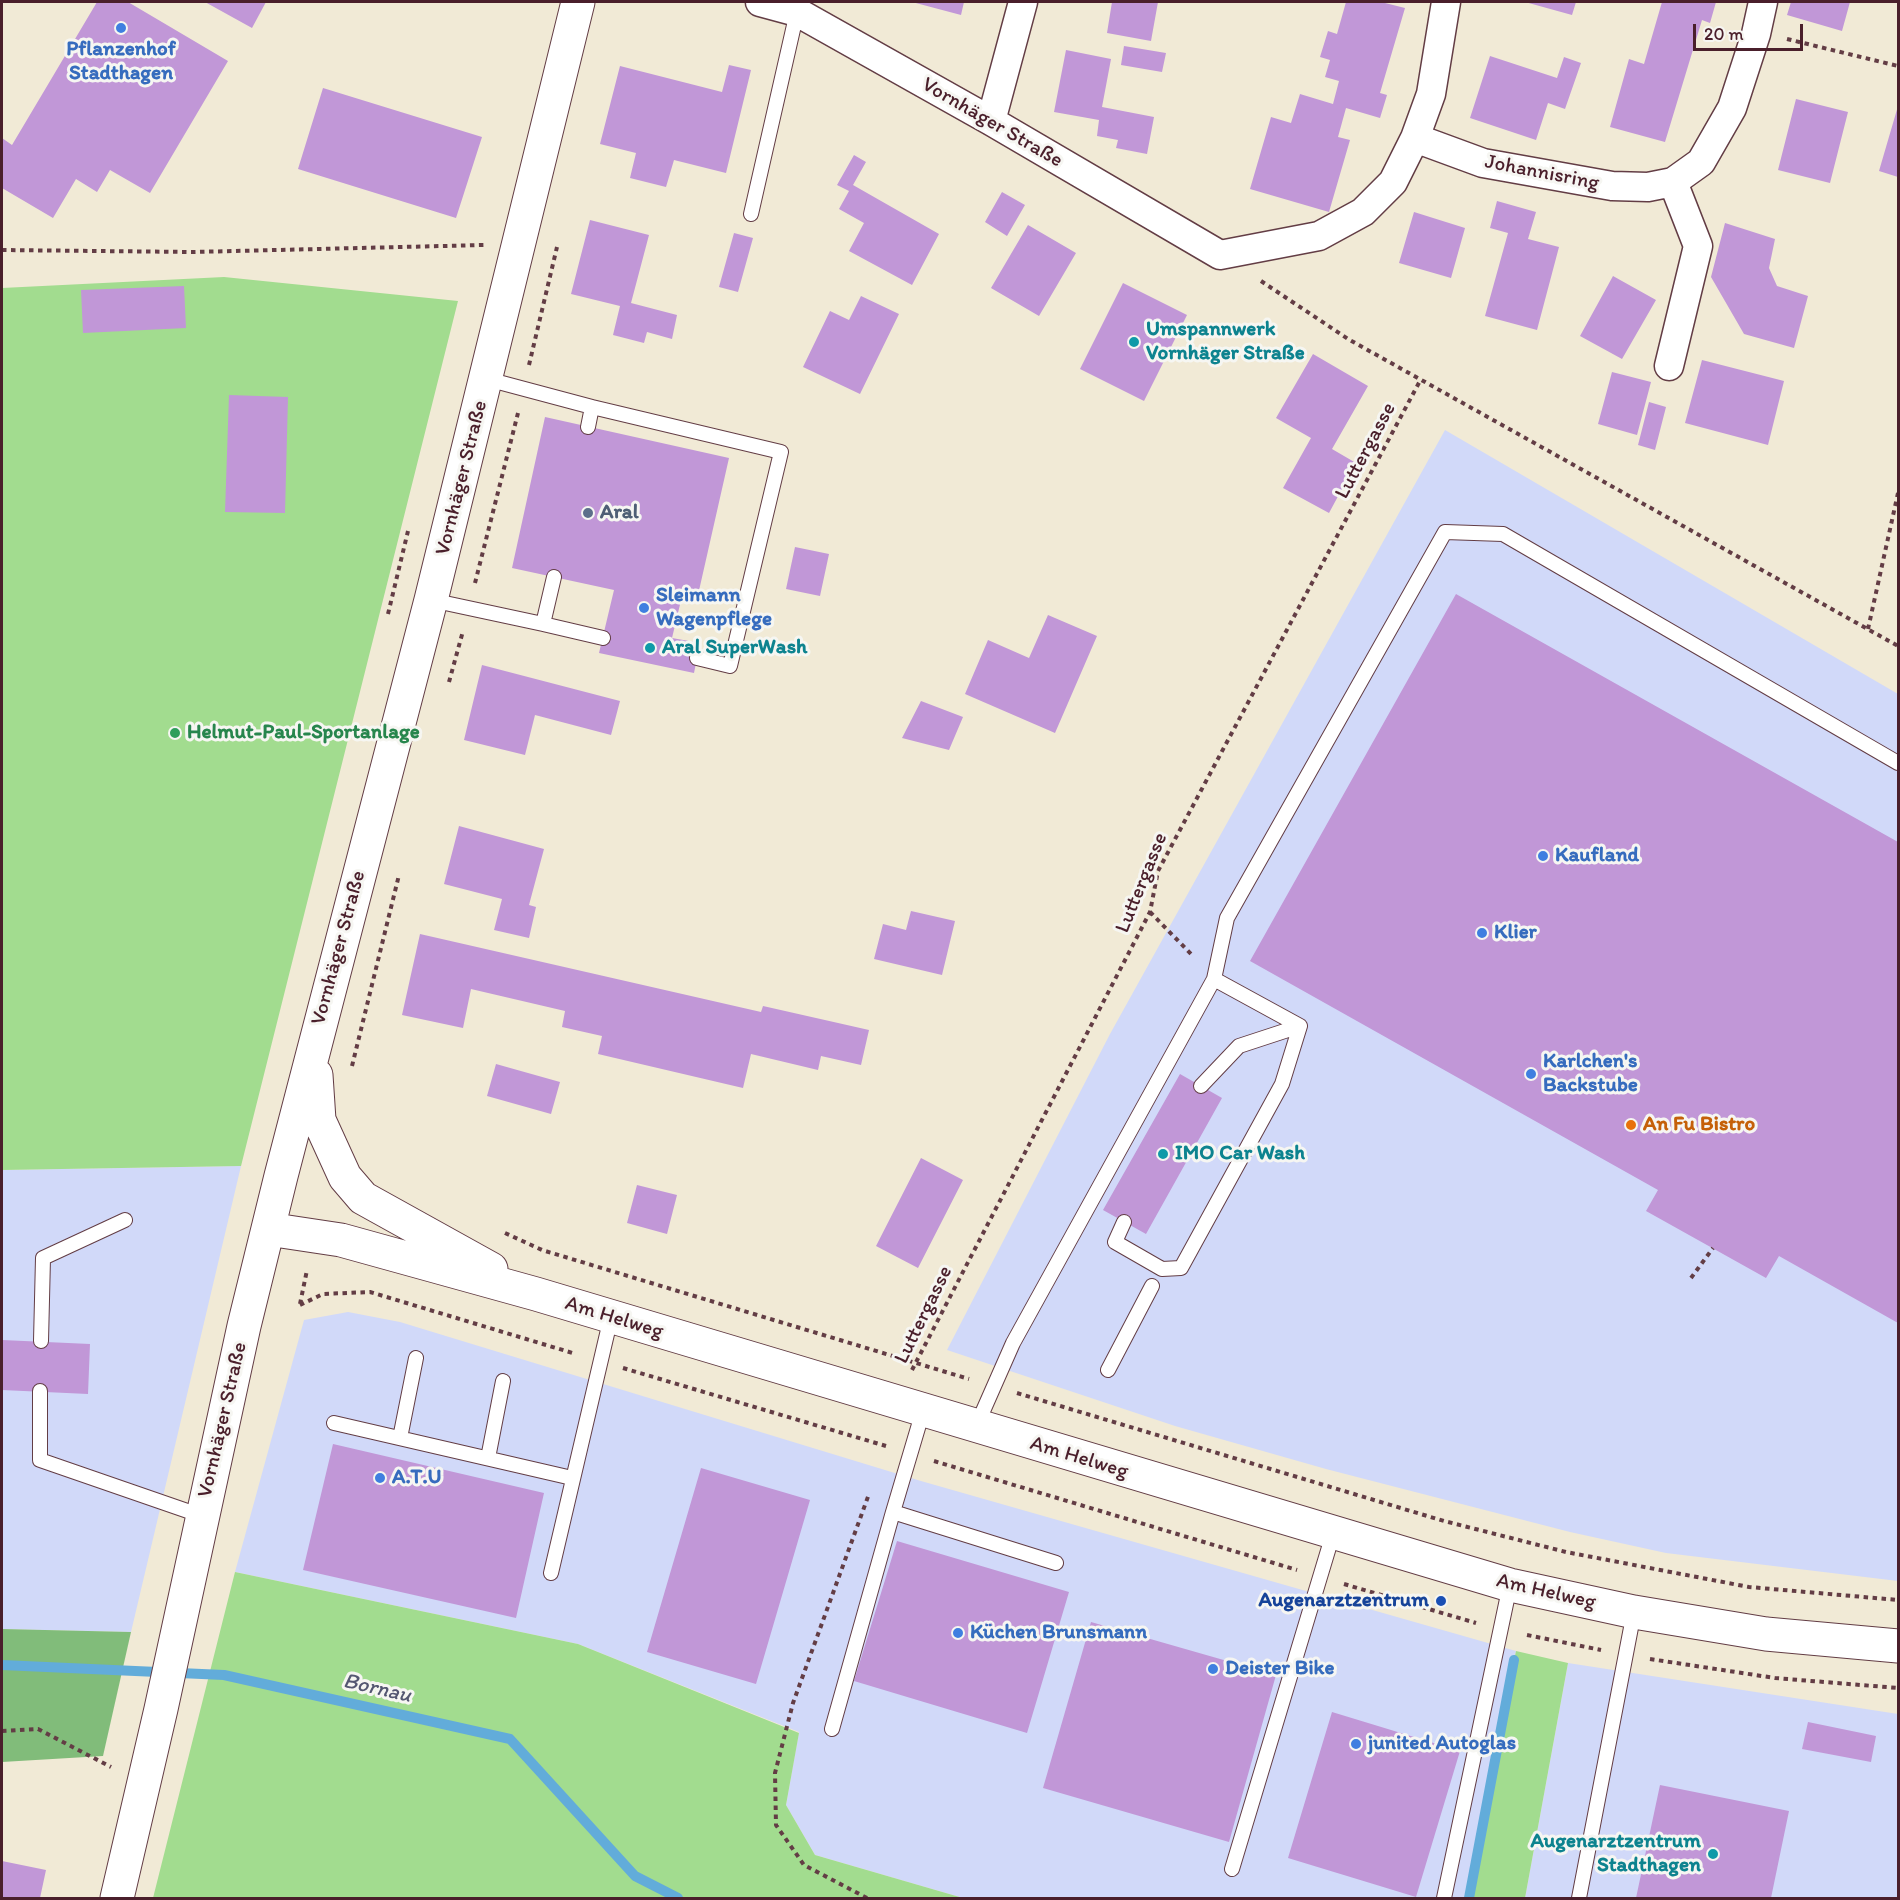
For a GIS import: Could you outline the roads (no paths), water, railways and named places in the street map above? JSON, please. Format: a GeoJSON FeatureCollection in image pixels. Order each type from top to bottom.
{"type":"FeatureCollection","features":[{"type":"Feature","properties":{"kind":"main road","name":"Vornhäger Straße"},"geometry":{"type":"LineString","coordinates":[[117,1899],[268,1229],[314,1040],[431,600],[578,2]]}},
{"type":"Feature","properties":{"kind":"main road"},"geometry":{"type":"LineString","coordinates":[[314,1040],[319,1120],[345,1177],[363,1198],[536,1294]]}},
{"type":"Feature","properties":{"kind":"main road","name":"Am Helweg"},"geometry":{"type":"LineString","coordinates":[[268,1229],[341,1240],[536,1294],[1333,1534],[1510,1585],[1634,1611],[1766,1634],[1899,1646]]}},
{"type":"Feature","properties":{"kind":"street","name":"Vornhäger Straße"},"geometry":{"type":"LineString","coordinates":[[760,2],[797,12],[991,121],[1220,255],[1320,236],[1363,212],[1393,182],[1415,138]]}},
{"type":"Feature","properties":{"kind":"street"},"geometry":{"type":"LineString","coordinates":[[991,121],[1023,2]]}},
{"type":"Feature","properties":{"kind":"street"},"geometry":{"type":"LineString","coordinates":[[1415,138],[1431,94],[1446,2]]}},
{"type":"Feature","properties":{"kind":"street","name":"Johannisring"},"geometry":{"type":"LineString","coordinates":[[1415,138],[1483,163],[1612,186],[1648,187],[1673,182],[1701,162],[1732,108],[1756,34],[1763,2]]}},
{"type":"Feature","properties":{"kind":"street"},"geometry":{"type":"LineString","coordinates":[[1669,366],[1698,246],[1673,182]]}},
{"type":"Feature","properties":{"kind":"lane"},"geometry":{"type":"LineString","coordinates":[[751,214],[797,12]]}},
{"type":"Feature","properties":{"kind":"lane"},"geometry":{"type":"LineString","coordinates":[[486,379],[781,452],[730,666],[697,658]]}},
{"type":"Feature","properties":{"kind":"lane"},"geometry":{"type":"LineString","coordinates":[[588,427],[592,407]]}},
{"type":"Feature","properties":{"kind":"lane"},"geometry":{"type":"LineString","coordinates":[[976,1427],[1013,1343],[1214,978],[1227,918],[1445,532],[1503,534],[1899,763]]}},
{"type":"Feature","properties":{"kind":"lane"},"geometry":{"type":"LineString","coordinates":[[543,624],[554,577]]}},
{"type":"Feature","properties":{"kind":"lane"},"geometry":{"type":"LineString","coordinates":[[431,600],[603,638]]}},
{"type":"Feature","properties":{"kind":"lane"},"geometry":{"type":"LineString","coordinates":[[1214,978],[1300,1026]]}},
{"type":"Feature","properties":{"kind":"lane"},"geometry":{"type":"LineString","coordinates":[[1201,1086],[1239,1046],[1300,1026]]}},
{"type":"Feature","properties":{"kind":"lane"},"geometry":{"type":"LineString","coordinates":[[1124,1222],[1115,1242],[1162,1269],[1181,1268],[1282,1084],[1300,1026]]}},
{"type":"Feature","properties":{"kind":"lane"},"geometry":{"type":"LineString","coordinates":[[41,1341],[43,1258],[125,1220]]}},
{"type":"Feature","properties":{"kind":"lane"},"geometry":{"type":"LineString","coordinates":[[1108,1370],[1152,1286]]}},
{"type":"Feature","properties":{"kind":"lane"},"geometry":{"type":"LineString","coordinates":[[551,1573],[598,1361],[611,1317]]}},
{"type":"Feature","properties":{"kind":"lane"},"geometry":{"type":"LineString","coordinates":[[400,1438],[416,1358]]}},
{"type":"Feature","properties":{"kind":"lane"},"geometry":{"type":"LineString","coordinates":[[488,1458],[503,1381]]}},
{"type":"Feature","properties":{"kind":"lane"},"geometry":{"type":"LineString","coordinates":[[40,1391],[40,1460],[202,1516]]}},
{"type":"Feature","properties":{"kind":"lane"},"geometry":{"type":"LineString","coordinates":[[832,1730],[910,1454],[912,1407]]}},
{"type":"Feature","properties":{"kind":"lane"},"geometry":{"type":"LineString","coordinates":[[334,1423],[572,1478]]}},
{"type":"Feature","properties":{"kind":"lane"},"geometry":{"type":"LineString","coordinates":[[893,1512],[1056,1563]]}},
{"type":"Feature","properties":{"kind":"lane"},"geometry":{"type":"LineString","coordinates":[[1232,1869],[1333,1534]]}},
{"type":"Feature","properties":{"kind":"lane"},"geometry":{"type":"LineString","coordinates":[[1444,1899],[1510,1585]]}},
{"type":"Feature","properties":{"kind":"lane"},"geometry":{"type":"LineString","coordinates":[[1580,1899],[1634,1611]]}},
{"type":"Feature","properties":{"kind":"waterway"},"geometry":{"type":"LineString","coordinates":[[1469,1898],[1514,1660]]}},
{"type":"Feature","properties":{"kind":"waterway","name":"Bornau"},"geometry":{"type":"LineString","coordinates":[[2,1665],[224,1675],[510,1739],[635,1876],[678,1898]]}},
{"type":"Feature","properties":{"kind":"place","name":"Pflanzenhof Stadthagen"},"geometry":{"type":"Point","coordinates":[121,28]}},
{"type":"Feature","properties":{"kind":"place","name":"Umspannwerk Vornhäger Straße"},"geometry":{"type":"Point","coordinates":[1134,342]}},
{"type":"Feature","properties":{"kind":"place","name":"Aral"},"geometry":{"type":"Point","coordinates":[588,513]}},
{"type":"Feature","properties":{"kind":"place","name":"Sleimann Wagenpflege"},"geometry":{"type":"Point","coordinates":[644,608]}},
{"type":"Feature","properties":{"kind":"place","name":"Aral SuperWash"},"geometry":{"type":"Point","coordinates":[650,648]}},
{"type":"Feature","properties":{"kind":"place","name":"Helmut-Paul-Sportanlage"},"geometry":{"type":"Point","coordinates":[175,733]}},
{"type":"Feature","properties":{"kind":"place","name":"Kaufland"},"geometry":{"type":"Point","coordinates":[1543,856]}},
{"type":"Feature","properties":{"kind":"place","name":"Klier"},"geometry":{"type":"Point","coordinates":[1482,933]}},
{"type":"Feature","properties":{"kind":"place","name":"Karlchen's Backstube"},"geometry":{"type":"Point","coordinates":[1531,1074]}},
{"type":"Feature","properties":{"kind":"place","name":"An Fu Bistro"},"geometry":{"type":"Point","coordinates":[1631,1125]}},
{"type":"Feature","properties":{"kind":"place","name":"IMO Car Wash"},"geometry":{"type":"Point","coordinates":[1163,1154]}},
{"type":"Feature","properties":{"kind":"place","name":"A.T.U"},"geometry":{"type":"Point","coordinates":[380,1478]}},
{"type":"Feature","properties":{"kind":"place","name":"Augenarztzentrum"},"geometry":{"type":"Point","coordinates":[1441,1601]}},
{"type":"Feature","properties":{"kind":"place","name":"Küchen Brunsmann"},"geometry":{"type":"Point","coordinates":[958,1633]}},
{"type":"Feature","properties":{"kind":"place","name":"Deister Bike"},"geometry":{"type":"Point","coordinates":[1213,1669]}},
{"type":"Feature","properties":{"kind":"place","name":"junited Autoglas"},"geometry":{"type":"Point","coordinates":[1356,1744]}},
{"type":"Feature","properties":{"kind":"place","name":"Augenarztzentrum Stadthagen"},"geometry":{"type":"Point","coordinates":[1713,1854]}}]}
